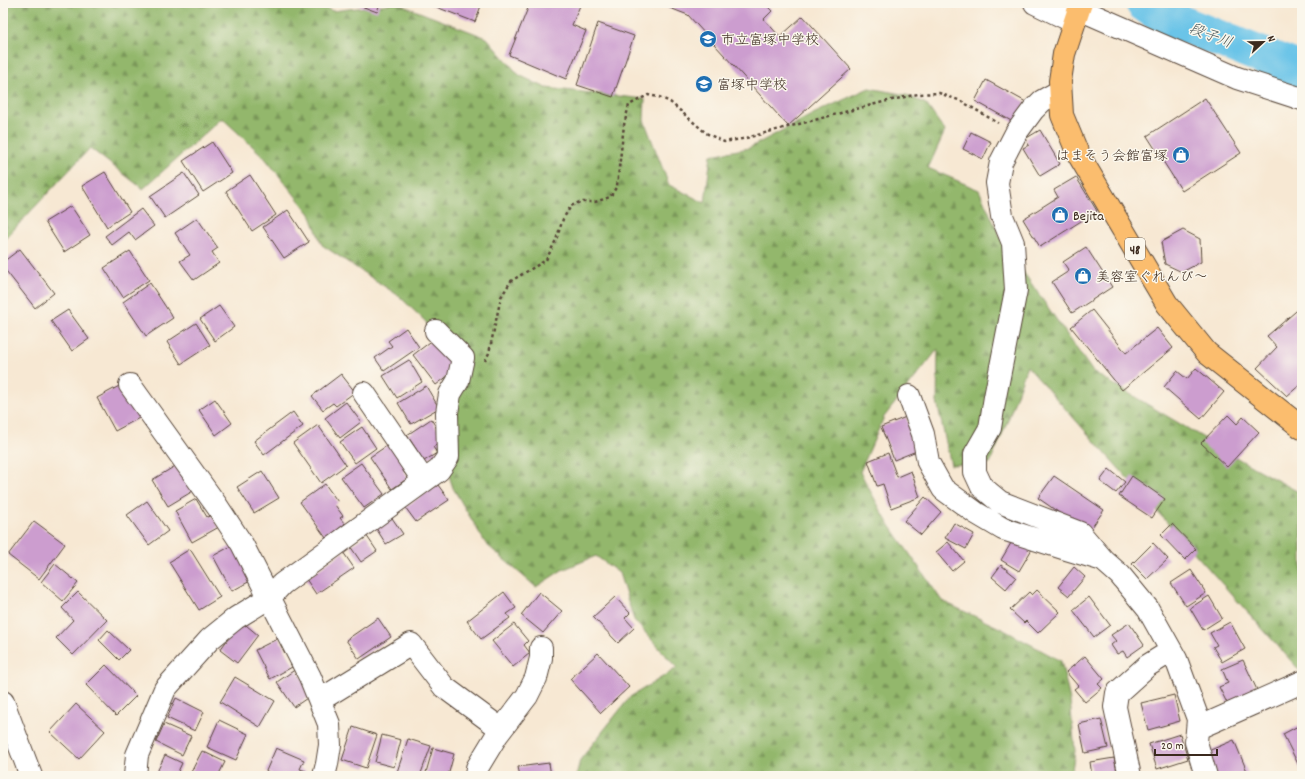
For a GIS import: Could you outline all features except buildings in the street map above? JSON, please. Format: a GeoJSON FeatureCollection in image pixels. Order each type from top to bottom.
{"type":"FeatureCollection","features":[{"type":"Feature","properties":{"kind":"main road","name":"48"},"geometry":{"type":"LineString","coordinates":[[1078,12],[1064,54],[1060,81],[1062,115],[1078,154],[1167,304],[1207,353],[1302,428]]}},
{"type":"Feature","properties":{"kind":"street"},"geometry":{"type":"LineString","coordinates":[[1035,3],[1078,12],[1237,78],[1302,99]]}},
{"type":"Feature","properties":{"kind":"street"},"geometry":{"type":"LineString","coordinates":[[1060,91],[1042,101],[1033,110],[1016,133],[1001,162],[997,183],[1002,216],[1013,243],[1016,290],[994,397],[990,428],[975,454],[975,472],[982,488],[1000,502],[1080,533],[1103,560],[1120,574],[1148,610],[1176,659],[1198,719],[1196,742],[1206,776]]}},
{"type":"Feature","properties":{"kind":"street"},"geometry":{"type":"LineString","coordinates":[[135,776],[137,755],[165,689],[210,640],[236,618],[270,598],[282,584],[439,470],[448,457],[447,413],[450,394],[458,381],[463,358],[436,331]]}},
{"type":"Feature","properties":{"kind":"street"},"geometry":{"type":"LineString","coordinates":[[130,385],[217,506],[242,544],[310,677],[320,700],[329,731],[330,745],[324,776]]}},
{"type":"Feature","properties":{"kind":"street"},"geometry":{"type":"LineString","coordinates":[[364,393],[424,481]]}},
{"type":"Feature","properties":{"kind":"street"},"geometry":{"type":"LineString","coordinates":[[909,396],[923,434],[928,462],[943,488],[976,513],[1003,529],[1103,560]]}},
{"type":"Feature","properties":{"kind":"street"},"geometry":{"type":"LineString","coordinates":[[320,700],[411,644],[444,687],[501,729]]}},
{"type":"Feature","properties":{"kind":"street"},"geometry":{"type":"LineString","coordinates":[[476,776],[477,768],[501,729],[527,696],[536,678],[541,658],[541,648]]}},
{"type":"Feature","properties":{"kind":"street"},"geometry":{"type":"LineString","coordinates":[[1130,776],[1115,707],[1117,693],[1147,666],[1171,651]]}},
{"type":"Feature","properties":{"kind":"street"},"geometry":{"type":"LineString","coordinates":[[1198,728],[1302,682]]}},
{"type":"Feature","properties":{"kind":"street"},"geometry":{"type":"LineString","coordinates":[[3,702],[31,776]]}},
{"type":"Feature","properties":{"kind":"path"},"geometry":{"type":"LineString","coordinates":[[482,366],[489,353],[501,297],[511,281],[546,260],[556,240],[563,219],[571,206],[580,202],[595,202],[610,197],[617,186],[624,125],[629,106],[648,95],[659,97],[670,102],[706,133],[724,142],[742,139],[878,103],[918,94],[940,93],[961,100],[988,118],[1016,133]]}},
{"type":"Feature","properties":{"kind":"green space"},"geometry":{"type":"Polygon","coordinates":[[[3,3],[312,3],[333,11],[396,3],[487,38],[519,75],[546,88],[645,99],[644,120],[669,185],[705,203],[711,155],[749,148],[815,113],[869,88],[906,95],[926,104],[945,131],[928,168],[979,190],[1003,243],[1093,372],[1244,462],[1302,494],[1302,673],[1027,366],[1007,423],[990,463],[951,465],[937,402],[938,349],[884,417],[860,472],[885,518],[942,601],[1002,629],[1061,661],[1070,700],[1075,751],[1071,776],[576,776],[580,760],[630,697],[677,668],[634,620],[619,573],[596,556],[562,570],[536,587],[486,544],[453,488],[437,439],[445,369],[426,322],[399,296],[322,245],[310,214],[264,157],[222,118],[143,189],[90,148],[3,241],[3,3]]]}},
{"type":"Feature","properties":{"kind":"waterway","name":"段子川"},"geometry":{"type":"LineString","coordinates":[[1144,3],[1164,17],[1302,71]]}},
{"type":"Feature","properties":{"kind":"place","name":"市立富塚中学校"},"geometry":{"type":"Point","coordinates":[708,39]}},
{"type":"Feature","properties":{"kind":"place","name":"富塚中学校"},"geometry":{"type":"Point","coordinates":[704,84]}},
{"type":"Feature","properties":{"kind":"place","name":"はまそう会館富塚"},"geometry":{"type":"Point","coordinates":[1181,155]}},
{"type":"Feature","properties":{"kind":"place","name":"Bejita"},"geometry":{"type":"Point","coordinates":[1060,215]}},
{"type":"Feature","properties":{"kind":"place","name":"美容室ぐれんび～"},"geometry":{"type":"Point","coordinates":[1083,276]}}]}
